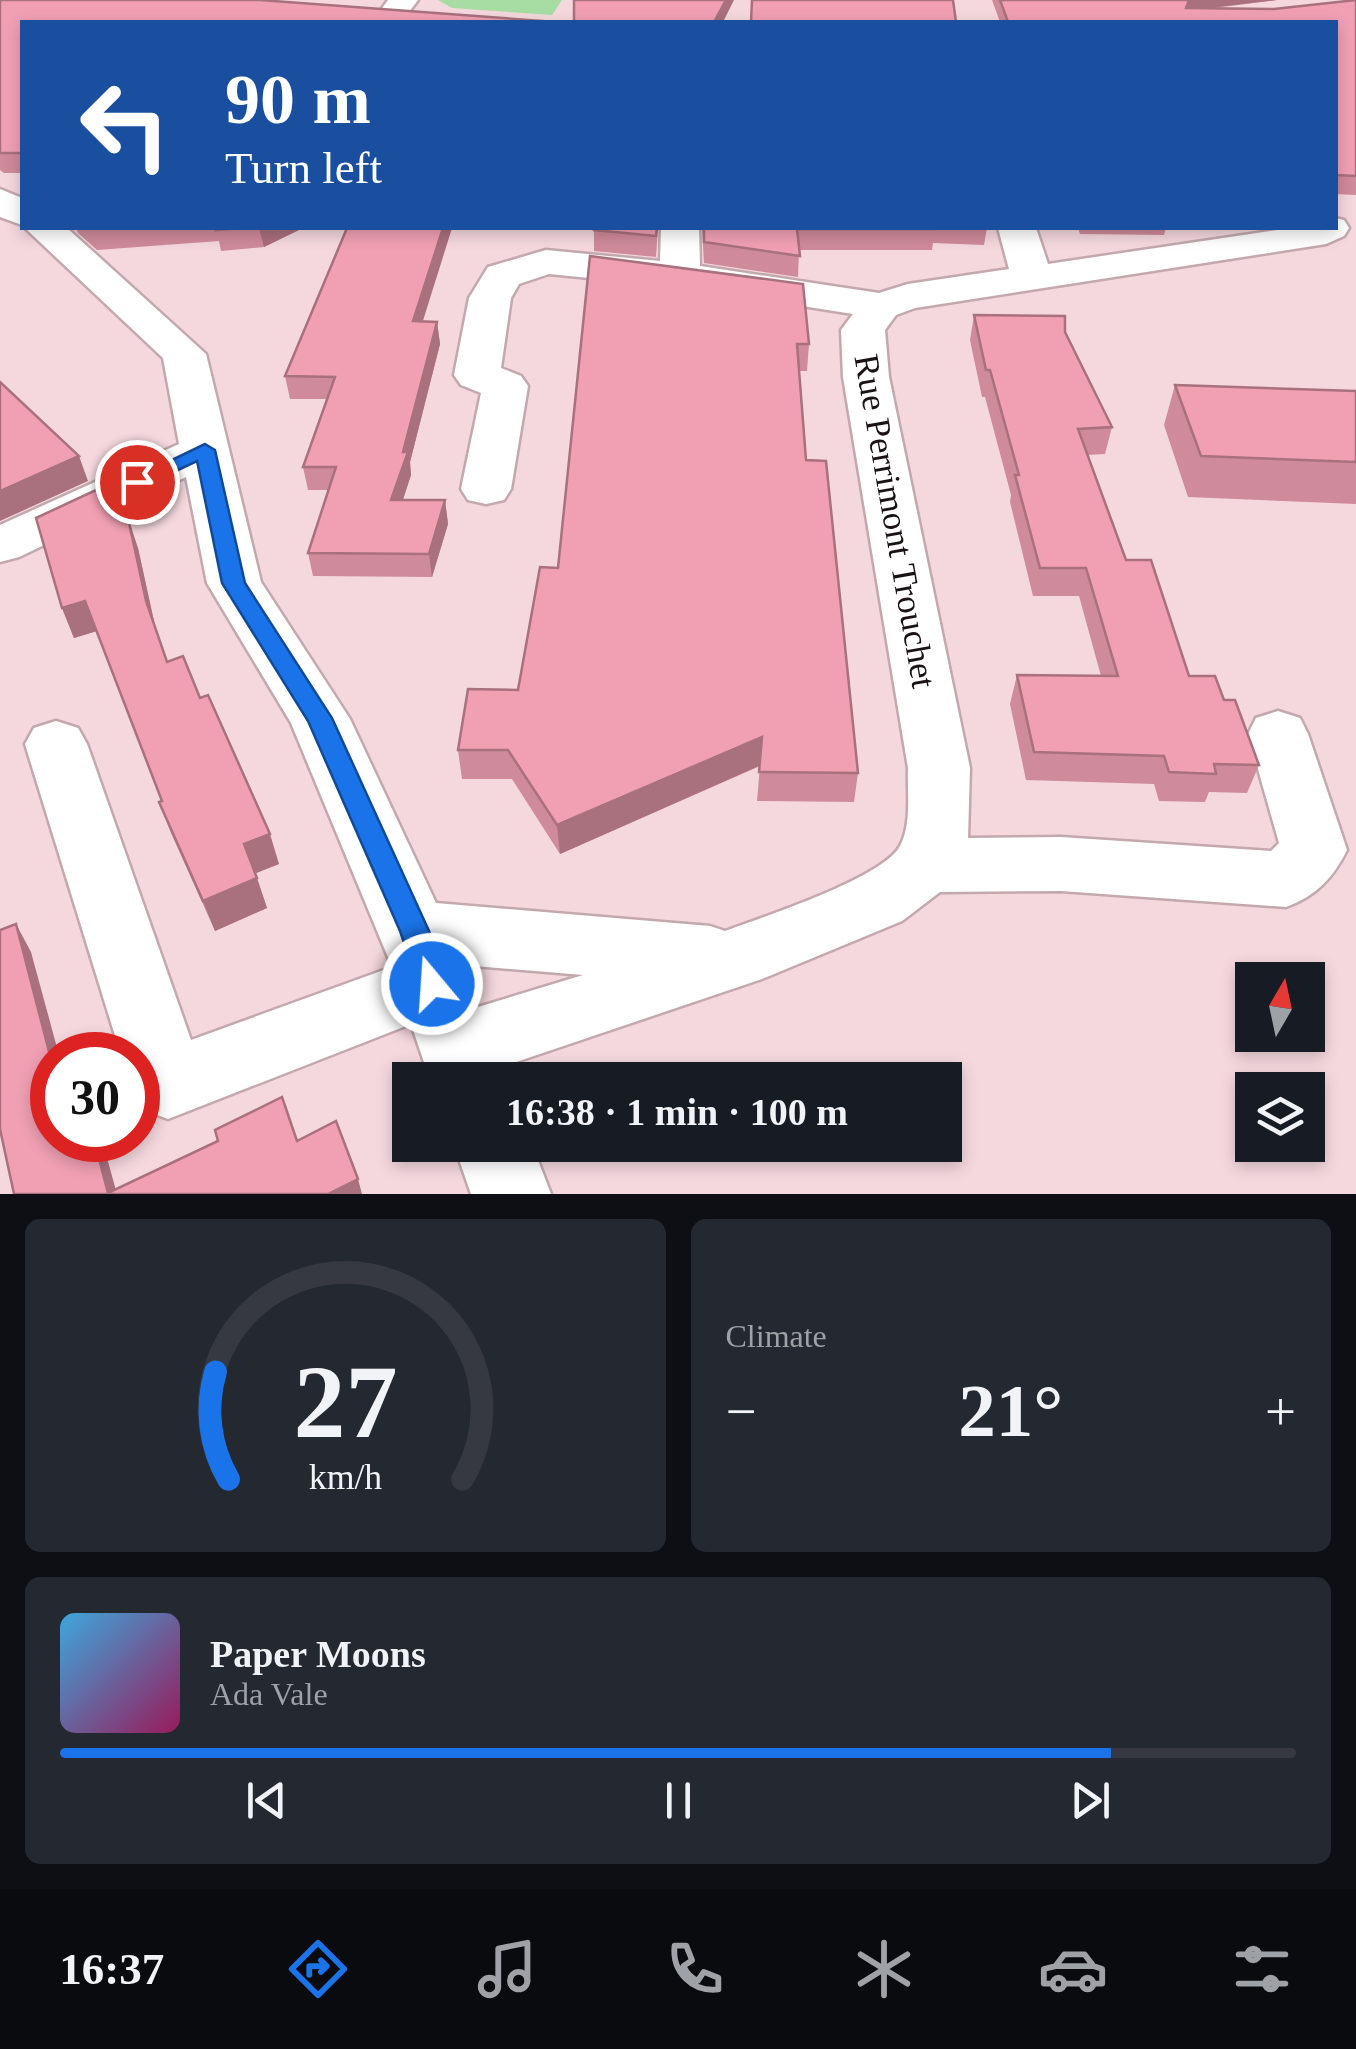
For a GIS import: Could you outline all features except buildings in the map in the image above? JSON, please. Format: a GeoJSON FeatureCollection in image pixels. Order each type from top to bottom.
{"type":"FeatureCollection","features":[{"type":"Feature","properties":{"kind":"street"},"geometry":{"type":"LineString","coordinates":[[355,11],[398,7],[431,17]]}},
{"type":"Feature","properties":{"kind":"street"},"geometry":{"type":"LineString","coordinates":[[46,230],[184,354],[234,583],[320,718],[443,1011]]}},
{"type":"Feature","properties":{"kind":"street"},"geometry":{"type":"LineString","coordinates":[[680,230],[680,275]]}},
{"type":"Feature","properties":{"kind":"street"},"geometry":{"type":"LineString","coordinates":[[1018,230],[1032,277]]}},
{"type":"Feature","properties":{"kind":"street","name":"Rue Perrimont Trouchet"},"geometry":{"type":"LineString","coordinates":[[927,864],[939,826],[939,768],[866,378],[862,330],[881,306],[908,297],[1328,230]]}},
{"type":"Feature","properties":{"kind":"street"},"geometry":{"type":"LineString","coordinates":[[486,489],[505,386],[477,376],[490,298],[503,276],[546,262],[680,275],[881,306]]}},
{"type":"Feature","properties":{"kind":"street"},"geometry":{"type":"LineString","coordinates":[[0,545],[205,450]]}},
{"type":"Feature","properties":{"kind":"street"},"geometry":{"type":"LineString","coordinates":[[56,744],[168,1084],[443,1011],[738,958],[878,901],[927,864],[1061,864],[1286,879],[1314,850],[1278,734]]}},
{"type":"Feature","properties":{"kind":"street"},"geometry":{"type":"LineString","coordinates":[[443,1011],[738,958]]}},
{"type":"Feature","properties":{"kind":"street"},"geometry":{"type":"LineString","coordinates":[[499,1162],[511,1194]]}},
{"type":"Feature","properties":{"kind":"green space"},"geometry":{"type":"Polygon","coordinates":[[[438,0],[562,0],[552,15],[452,8],[438,0]]]}},
{"type":"Feature","properties":{"kind":"route"},"geometry":{"type":"LineString","coordinates":[[137,482],[205,450],[234,583],[320,718],[414,931],[432,984]]}}]}
